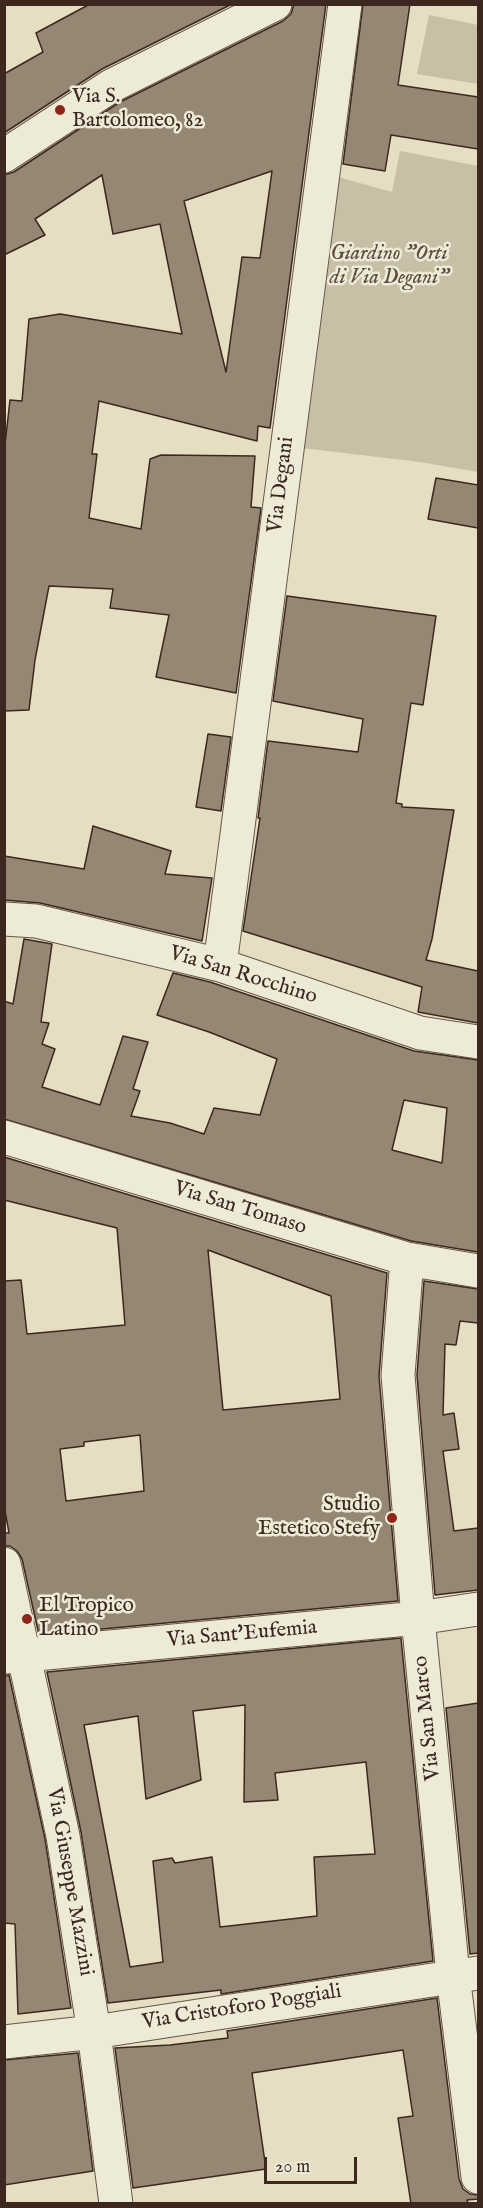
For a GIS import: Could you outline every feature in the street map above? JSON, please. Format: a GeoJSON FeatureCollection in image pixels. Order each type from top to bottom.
{"type":"FeatureCollection","features":[{"type":"Feature","properties":{"kind":"street"},"geometry":{"type":"LineString","coordinates":[[4,156],[111,86],[275,4]]}},
{"type":"Feature","properties":{"kind":"street","name":"Via Degani"},"geometry":{"type":"LineString","coordinates":[[220,965],[345,4]]}},
{"type":"Feature","properties":{"kind":"street","name":"Via San Rocchino"},"geometry":{"type":"LineString","coordinates":[[4,919],[36,921],[220,965],[420,1033],[478,1042]]}},
{"type":"Feature","properties":{"kind":"street","name":"Via San Tomaso"},"geometry":{"type":"LineString","coordinates":[[4,1137],[407,1259],[478,1271]]}},
{"type":"Feature","properties":{"kind":"street","name":"Via San Marco"},"geometry":{"type":"LineString","coordinates":[[407,1259],[398,1375],[418,1618],[466,1974],[478,2176]]}},
{"type":"Feature","properties":{"kind":"street","name":"Via Giuseppe Mazzini"},"geometry":{"type":"LineString","coordinates":[[4,1564],[14,1656],[63,1836],[94,2032],[116,2204]]}},
{"type":"Feature","properties":{"kind":"street","name":"Via Sant'Eufemia"},"geometry":{"type":"LineString","coordinates":[[14,1656],[418,1618],[478,1609]]}},
{"type":"Feature","properties":{"kind":"street","name":"Via Cristoforo Poggiali"},"geometry":{"type":"LineString","coordinates":[[4,2042],[94,2032],[466,1974]]}},
{"type":"Feature","properties":{"kind":"green space"},"geometry":{"type":"Polygon","coordinates":[[[429,15],[478,25],[478,84],[417,74],[429,15]]]}},
{"type":"Feature","properties":{"kind":"green space","name":"Giardino \"Orti di Via Degani\""},"geometry":{"type":"Polygon","coordinates":[[[400,151],[478,166],[478,472],[420,462],[302,448],[338,177],[392,192],[400,151]]]}},
{"type":"Feature","properties":{"kind":"building"},"geometry":{"type":"Polygon","coordinates":[[[90,4],[232,4],[102,69],[4,133],[4,74],[43,52],[36,33],[90,4]]]}},
{"type":"Feature","properties":{"kind":"building"},"geometry":{"type":"Polygon","coordinates":[[[294,4],[326,4],[270,428],[258,426],[257,441],[99,401],[92,454],[97,454],[89,518],[141,529],[150,459],[161,455],[255,456],[251,507],[261,508],[236,693],[156,677],[169,615],[110,608],[113,589],[49,586],[35,660],[29,710],[4,711],[4,453],[10,400],[22,401],[29,319],[60,314],[182,334],[160,224],[113,234],[102,175],[35,219],[45,235],[4,255],[4,175],[14,172],[120,102],[283,21],[291,14],[294,4]],[[272,171],[184,201],[226,372],[242,257],[260,258],[272,171]]]}},
{"type":"Feature","properties":{"kind":"building"},"geometry":{"type":"Polygon","coordinates":[[[363,4],[410,4],[398,85],[478,97],[478,149],[391,135],[385,171],[343,164],[363,4]]]}},
{"type":"Feature","properties":{"kind":"building"},"geometry":{"type":"Polygon","coordinates":[[[436,478],[478,485],[478,528],[428,519],[436,478]]]}},
{"type":"Feature","properties":{"kind":"building"},"geometry":{"type":"Polygon","coordinates":[[[287,596],[436,616],[423,705],[411,703],[396,803],[402,804],[402,807],[454,810],[432,939],[426,960],[478,971],[478,1023],[418,1012],[422,987],[243,931],[260,818],[258,818],[268,741],[358,752],[363,719],[273,701],[287,596]]]}},
{"type":"Feature","properties":{"kind":"building"},"geometry":{"type":"Polygon","coordinates":[[[208,734],[231,737],[221,811],[196,807],[208,734]]]}},
{"type":"Feature","properties":{"kind":"building"},"geometry":{"type":"Polygon","coordinates":[[[93,826],[171,851],[165,874],[212,878],[202,941],[40,903],[4,900],[4,856],[84,869],[93,826]]]}},
{"type":"Feature","properties":{"kind":"building"},"geometry":{"type":"Polygon","coordinates":[[[24,939],[52,944],[41,1022],[49,1023],[42,1044],[55,1049],[42,1087],[100,1105],[123,1036],[148,1042],[133,1089],[140,1091],[131,1116],[170,1123],[204,1134],[214,1108],[260,1115],[277,1059],[209,1032],[157,1015],[173,973],[210,982],[414,1051],[478,1060],[478,1252],[411,1241],[4,1119],[4,1001],[13,1004],[24,939]],[[404,1100],[392,1150],[442,1163],[447,1108],[404,1100]]]}},
{"type":"Feature","properties":{"kind":"building"},"geometry":{"type":"Polygon","coordinates":[[[4,1157],[387,1273],[379,1376],[398,1601],[39,1635],[22,1559],[17,1551],[10,1546],[4,1546],[4,1533],[9,1533],[4,1505],[4,1281],[21,1280],[27,1334],[125,1325],[117,1228],[4,1200],[4,1157]],[[208,1250],[223,1410],[340,1399],[331,1296],[208,1250]],[[140,1435],[84,1442],[84,1446],[60,1449],[66,1501],[144,1491],[140,1435]]]}},
{"type":"Feature","properties":{"kind":"building"},"geometry":{"type":"Polygon","coordinates":[[[424,1281],[478,1289],[478,1323],[460,1321],[456,1345],[445,1344],[443,1415],[454,1413],[459,1449],[443,1451],[454,1531],[478,1528],[478,1590],[435,1595],[417,1375],[424,1281]]]}},
{"type":"Feature","properties":{"kind":"building"},"geometry":{"type":"Polygon","coordinates":[[[401,1638],[433,1961],[221,1994],[221,1990],[108,2003],[81,1832],[47,1672],[401,1638]],[[245,1705],[193,1711],[201,1780],[146,1799],[138,1716],[84,1725],[130,1967],[163,1962],[153,1861],[172,1858],[175,1863],[212,1857],[220,1927],[317,1916],[314,1857],[375,1854],[366,1762],[275,1773],[278,1800],[244,1802],[245,1705]]]}},
{"type":"Feature","properties":{"kind":"building"},"geometry":{"type":"Polygon","coordinates":[[[9,1675],[45,1839],[71,2008],[18,2014],[15,1924],[4,1923],[4,1676],[9,1675]]]}},
{"type":"Feature","properties":{"kind":"building"},"geometry":{"type":"Polygon","coordinates":[[[478,1703],[478,1953],[470,1954],[446,1708],[478,1703]]]}},
{"type":"Feature","properties":{"kind":"building"},"geometry":{"type":"Polygon","coordinates":[[[437,1998],[459,2179],[463,2189],[470,2194],[478,2195],[478,2199],[467,2200],[468,2204],[411,2204],[398,2118],[413,2116],[403,2050],[252,2073],[266,2169],[133,2188],[115,2048],[170,2045],[228,2038],[227,2031],[437,1998]]]}},
{"type":"Feature","properties":{"kind":"building"},"geometry":{"type":"Polygon","coordinates":[[[78,2053],[93,2171],[4,2185],[4,2060],[78,2053]]]}},
{"type":"Feature","properties":{"kind":"place","name":"Via S. Bartolomeo, 82"},"geometry":{"type":"Point","coordinates":[60,110]}},
{"type":"Feature","properties":{"kind":"place","name":"Studio Estetico Stefy"},"geometry":{"type":"Point","coordinates":[392,1518]}},
{"type":"Feature","properties":{"kind":"place","name":"El Tropico Latino"},"geometry":{"type":"Point","coordinates":[27,1619]}}]}
